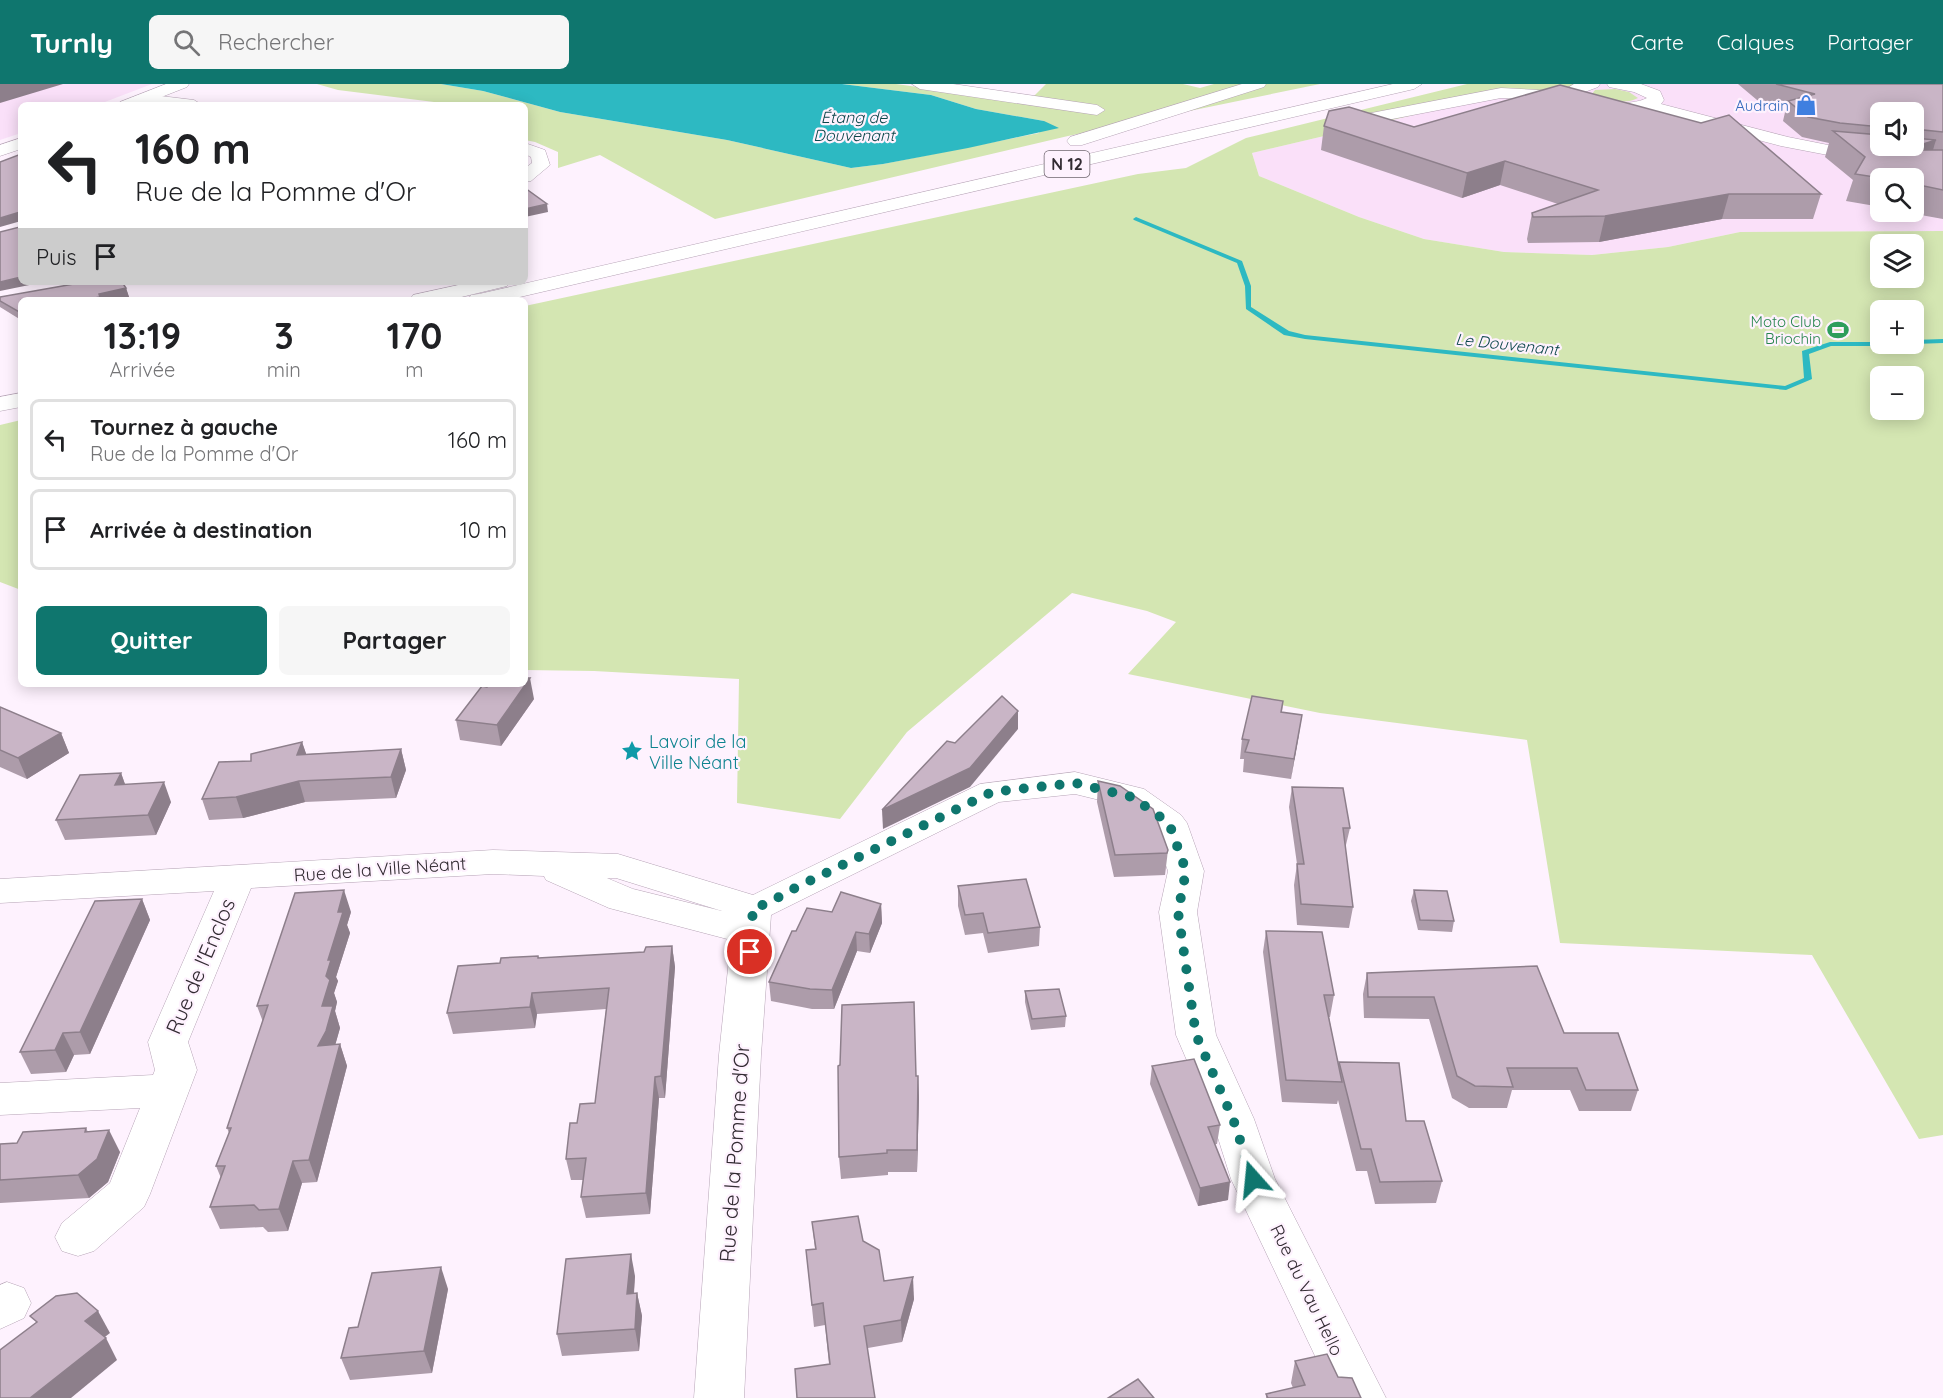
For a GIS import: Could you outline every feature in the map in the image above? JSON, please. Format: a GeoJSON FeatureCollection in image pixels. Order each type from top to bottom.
{"type":"FeatureCollection","features":[{"type":"Feature","properties":{"kind":"main road"},"geometry":{"type":"LineString","coordinates":[[135,102],[181,84]]}},
{"type":"Feature","properties":{"kind":"main road"},"geometry":{"type":"LineString","coordinates":[[920,84],[1097,110]]}},
{"type":"Feature","properties":{"kind":"main road","name":"N 12"},"geometry":{"type":"LineString","coordinates":[[1058,147],[1258,84]]}},
{"type":"Feature","properties":{"kind":"main road","name":"N 12"},"geometry":{"type":"LineString","coordinates":[[528,276],[1374,84]]}},
{"type":"Feature","properties":{"kind":"main road","name":"N 12"},"geometry":{"type":"LineString","coordinates":[[492,297],[1414,84]]}},
{"type":"Feature","properties":{"kind":"main road"},"geometry":{"type":"LineString","coordinates":[[1551,84],[1611,106],[1647,105],[1787,142],[1833,151],[1943,160]]}},
{"type":"Feature","properties":{"kind":"main road"},"geometry":{"type":"LineString","coordinates":[[1312,130],[1501,93],[1576,94],[1592,84]]}},
{"type":"Feature","properties":{"kind":"main road"},"geometry":{"type":"LineString","coordinates":[[1615,84],[1638,88],[1654,94],[1656,100],[1647,105]]}},
{"type":"Feature","properties":{"kind":"main road"},"geometry":{"type":"LineString","coordinates":[[144,99],[169,102]]}},
{"type":"Feature","properties":{"kind":"main road"},"geometry":{"type":"LineString","coordinates":[[0,151],[18,145]]}},
{"type":"Feature","properties":{"kind":"main road"},"geometry":{"type":"LineString","coordinates":[[528,149],[539,154],[541,160],[541,165],[529,175]]}},
{"type":"Feature","properties":{"kind":"main road"},"geometry":{"type":"LineString","coordinates":[[721,244],[811,231],[1201,151]]}},
{"type":"Feature","properties":{"kind":"main road","name":"N 12"},"geometry":{"type":"LineString","coordinates":[[956,179],[996,163]]}},
{"type":"Feature","properties":{"kind":"main road"},"geometry":{"type":"LineString","coordinates":[[434,297],[488,285]]}},
{"type":"Feature","properties":{"kind":"main road"},"geometry":{"type":"LineString","coordinates":[[0,391],[18,387]]}},
{"type":"Feature","properties":{"kind":"main road"},"geometry":{"type":"LineString","coordinates":[[0,404],[18,401]]}},
{"type":"Feature","properties":{"kind":"main road","name":"Rue du Vau Hello"},"geometry":{"type":"LineString","coordinates":[[753,920],[769,903],[787,892],[992,792],[1075,783],[1132,797],[1169,823],[1186,871],[1178,912],[1196,1035],[1233,1119],[1253,1179],[1324,1330],[1361,1398]]}},
{"type":"Feature","properties":{"kind":"main road","name":"Rue de la Ville Néant"},"geometry":{"type":"LineString","coordinates":[[0,891],[237,879],[493,862],[540,863],[622,899],[753,920]]}},
{"type":"Feature","properties":{"kind":"main road","name":"Rue de l'Enclos"},"geometry":{"type":"LineString","coordinates":[[78,1237],[128,1194],[176,1070],[168,1042],[237,879]]}},
{"type":"Feature","properties":{"kind":"main road","name":"Rue de la Pomme d'Or"},"geometry":{"type":"LineString","coordinates":[[719,1398],[740,1055],[753,920]]}},
{"type":"Feature","properties":{"kind":"main road"},"geometry":{"type":"LineString","coordinates":[[0,1098],[168,1090]]}},
{"type":"Feature","properties":{"kind":"shaded area"},"geometry":{"type":"Polygon","coordinates":[[[0,84],[152,84],[105,102],[18,102],[18,134],[0,140],[0,84]]]}},
{"type":"Feature","properties":{"kind":"shaded area"},"geometry":{"type":"Polygon","coordinates":[[[1578,84],[1943,84],[1943,231],[1740,232],[1668,247],[1592,255],[1504,252],[1424,239],[1359,217],[1259,176],[1252,153],[1456,105],[1578,84]]]}},
{"type":"Feature","properties":{"kind":"green space"},"geometry":{"type":"Polygon","coordinates":[[[317,84],[441,84],[483,91],[523,102],[434,102],[338,90],[317,84]]]}},
{"type":"Feature","properties":{"kind":"green space"},"geometry":{"type":"Polygon","coordinates":[[[842,84],[896,84],[1028,102],[1046,84],[1183,84],[1200,88],[1214,84],[1320,84],[1068,136],[715,219],[600,155],[558,168],[558,152],[528,141],[528,103],[560,112],[727,140],[851,168],[883,164],[1039,133],[1044,121],[976,109],[931,95],[842,84]]]}},
{"type":"Feature","properties":{"kind":"green space"},"geometry":{"type":"Polygon","coordinates":[[[1467,84],[1578,84],[1556,92],[1504,90],[1456,105],[1252,153],[1259,176],[1359,217],[1424,239],[1504,252],[1592,255],[1668,247],[1740,232],[1943,231],[1943,1135],[1919,1139],[1812,955],[1560,943],[1527,740],[1320,713],[1128,674],[1176,622],[1147,611],[1072,593],[907,732],[840,819],[737,803],[739,679],[594,671],[528,670],[528,305],[1138,174],[1186,168],[1246,138],[1467,84]]]}},
{"type":"Feature","properties":{"kind":"green space"},"geometry":{"type":"Polygon","coordinates":[[[1615,89],[1629,92],[1638,98],[1621,101],[1592,94],[1595,90],[1615,89]]]}},
{"type":"Feature","properties":{"kind":"green space"},"geometry":{"type":"Polygon","coordinates":[[[18,421],[18,589],[0,582],[0,425],[18,421]]]}},
{"type":"Feature","properties":{"kind":"water","name":"Étang de Douvenant"},"geometry":{"type":"Polygon","coordinates":[[[441,84],[842,84],[931,95],[976,109],[1044,121],[1059,128],[968,148],[851,168],[727,140],[560,112],[483,91],[441,84]]]}},
{"type":"Feature","properties":{"kind":"building"},"geometry":{"type":"Polygon","coordinates":[[[1776,84],[1943,84],[1943,132],[1924,130],[1924,102],[1870,102],[1870,126],[1808,117],[1788,101],[1815,94],[1776,84]]]}},
{"type":"Feature","properties":{"kind":"building"},"geometry":{"type":"Polygon","coordinates":[[[1560,85],[1701,123],[1729,115],[1821,194],[1729,194],[1605,216],[1533,217],[1532,213],[1598,190],[1505,161],[1467,173],[1324,126],[1329,111],[1349,107],[1414,127],[1560,85]]]}},
{"type":"Feature","properties":{"kind":"building"},"geometry":{"type":"Polygon","coordinates":[[[1833,131],[1870,134],[1870,156],[1924,156],[1924,150],[1943,150],[1943,190],[1924,186],[1924,168],[1870,168],[1870,176],[1855,174],[1865,157],[1833,131]]]}},
{"type":"Feature","properties":{"kind":"building"},"geometry":{"type":"Polygon","coordinates":[[[1924,139],[1936,140],[1924,144],[1924,139]]]}},
{"type":"Feature","properties":{"kind":"building"},"geometry":{"type":"Polygon","coordinates":[[[18,155],[18,213],[0,218],[0,162],[18,155]]]}},
{"type":"Feature","properties":{"kind":"building"},"geometry":{"type":"Polygon","coordinates":[[[528,190],[547,204],[528,208],[528,190]]]}},
{"type":"Feature","properties":{"kind":"building"},"geometry":{"type":"Polygon","coordinates":[[[18,228],[18,278],[0,282],[0,232],[18,228]]]}},
{"type":"Feature","properties":{"kind":"building"},"geometry":{"type":"Polygon","coordinates":[[[68,285],[124,285],[126,288],[99,294],[100,297],[18,297],[18,311],[0,301],[0,297],[68,285]]]}},
{"type":"Feature","properties":{"kind":"building"},"geometry":{"type":"Polygon","coordinates":[[[481,687],[524,687],[497,725],[456,720],[481,687]]]}},
{"type":"Feature","properties":{"kind":"building"},"geometry":{"type":"Polygon","coordinates":[[[1002,696],[1018,711],[970,768],[882,810],[947,741],[955,743],[1002,696]]]}},
{"type":"Feature","properties":{"kind":"building"},"geometry":{"type":"Polygon","coordinates":[[[1252,696],[1283,701],[1281,712],[1302,715],[1294,759],[1245,752],[1249,740],[1242,739],[1252,696]]]}},
{"type":"Feature","properties":{"kind":"building"},"geometry":{"type":"Polygon","coordinates":[[[0,707],[61,733],[18,758],[0,750],[0,707]]]}},
{"type":"Feature","properties":{"kind":"building"},"geometry":{"type":"Polygon","coordinates":[[[302,742],[297,755],[401,749],[391,777],[299,781],[236,797],[202,799],[219,762],[251,761],[251,754],[302,742]]]}},
{"type":"Feature","properties":{"kind":"building"},"geometry":{"type":"Polygon","coordinates":[[[121,773],[115,785],[164,782],[148,815],[56,820],[80,775],[121,773]]]}},
{"type":"Feature","properties":{"kind":"building"},"geometry":{"type":"Polygon","coordinates":[[[1098,781],[1120,786],[1153,809],[1168,850],[1167,853],[1115,855],[1098,781]]]}},
{"type":"Feature","properties":{"kind":"building"},"geometry":{"type":"Polygon","coordinates":[[[1292,787],[1343,788],[1350,828],[1343,828],[1353,907],[1301,904],[1297,864],[1304,864],[1292,787]]]}},
{"type":"Feature","properties":{"kind":"building"},"geometry":{"type":"Polygon","coordinates":[[[1026,879],[1040,927],[988,933],[983,913],[965,915],[958,886],[1026,879]]]}},
{"type":"Feature","properties":{"kind":"building"},"geometry":{"type":"Polygon","coordinates":[[[344,890],[338,912],[343,912],[328,960],[331,960],[326,976],[330,980],[322,1006],[333,1006],[326,1031],[318,1046],[340,1044],[309,1160],[293,1161],[279,1209],[259,1210],[254,1205],[210,1207],[225,1166],[216,1166],[231,1128],[227,1128],[268,1005],[257,1006],[295,893],[344,890]]]}},
{"type":"Feature","properties":{"kind":"building"},"geometry":{"type":"Polygon","coordinates":[[[1414,890],[1447,891],[1454,921],[1420,920],[1414,890]]]}},
{"type":"Feature","properties":{"kind":"building"},"geometry":{"type":"Polygon","coordinates":[[[841,892],[881,904],[869,934],[856,932],[832,990],[769,982],[792,931],[796,931],[807,908],[832,912],[841,892]]]}},
{"type":"Feature","properties":{"kind":"building"},"geometry":{"type":"Polygon","coordinates":[[[142,899],[80,1032],[63,1033],[55,1050],[20,1052],[95,901],[142,899]]]}},
{"type":"Feature","properties":{"kind":"building"},"geometry":{"type":"Polygon","coordinates":[[[1266,931],[1322,932],[1334,995],[1324,995],[1342,1082],[1286,1080],[1266,931]]]}},
{"type":"Feature","properties":{"kind":"building"},"geometry":{"type":"Polygon","coordinates":[[[672,946],[661,1076],[655,1077],[646,1193],[581,1197],[586,1158],[566,1159],[570,1123],[577,1123],[580,1104],[595,1103],[609,988],[532,993],[530,1007],[447,1013],[458,966],[500,963],[501,958],[644,952],[646,947],[672,946]]]}},
{"type":"Feature","properties":{"kind":"building"},"geometry":{"type":"Polygon","coordinates":[[[1537,966],[1564,1033],[1618,1033],[1638,1090],[1586,1090],[1577,1068],[1507,1068],[1513,1087],[1475,1086],[1457,1076],[1434,997],[1368,997],[1367,973],[1537,966]]]}},
{"type":"Feature","properties":{"kind":"building"},"geometry":{"type":"Polygon","coordinates":[[[1059,989],[1066,1016],[1032,1019],[1025,991],[1059,989]]]}},
{"type":"Feature","properties":{"kind":"building"},"geometry":{"type":"Polygon","coordinates":[[[914,1002],[916,1076],[918,1076],[917,1150],[887,1150],[887,1153],[839,1157],[838,1066],[840,1065],[842,1005],[914,1002]]]}},
{"type":"Feature","properties":{"kind":"building"},"geometry":{"type":"Polygon","coordinates":[[[1194,1059],[1220,1125],[1208,1127],[1230,1182],[1200,1188],[1152,1066],[1194,1059]]]}},
{"type":"Feature","properties":{"kind":"building"},"geometry":{"type":"Polygon","coordinates":[[[1339,1062],[1399,1063],[1406,1121],[1424,1121],[1442,1181],[1380,1182],[1371,1149],[1361,1149],[1339,1062]]]}},
{"type":"Feature","properties":{"kind":"building"},"geometry":{"type":"Polygon","coordinates":[[[86,1128],[85,1132],[109,1130],[97,1159],[78,1175],[0,1180],[0,1144],[17,1143],[23,1132],[86,1128]]]}},
{"type":"Feature","properties":{"kind":"building"},"geometry":{"type":"Polygon","coordinates":[[[858,1216],[863,1241],[879,1250],[884,1281],[913,1277],[901,1320],[864,1326],[875,1398],[797,1398],[795,1369],[830,1364],[823,1303],[812,1305],[806,1250],[816,1249],[812,1222],[858,1216]]]}},
{"type":"Feature","properties":{"kind":"building"},"geometry":{"type":"Polygon","coordinates":[[[631,1254],[627,1294],[637,1293],[635,1329],[557,1334],[566,1259],[631,1254]]]}},
{"type":"Feature","properties":{"kind":"building"},"geometry":{"type":"Polygon","coordinates":[[[441,1267],[424,1351],[341,1358],[349,1328],[358,1327],[372,1273],[441,1267]]]}},
{"type":"Feature","properties":{"kind":"building"},"geometry":{"type":"Polygon","coordinates":[[[77,1293],[98,1311],[85,1321],[106,1338],[30,1398],[0,1398],[0,1350],[37,1322],[30,1316],[56,1296],[77,1293]]]}},
{"type":"Feature","properties":{"kind":"building"},"geometry":{"type":"Polygon","coordinates":[[[1327,1354],[1338,1377],[1352,1378],[1361,1398],[1268,1398],[1266,1394],[1305,1385],[1295,1361],[1327,1354]]]}},
{"type":"Feature","properties":{"kind":"building"},"geometry":{"type":"Polygon","coordinates":[[[1138,1379],[1154,1398],[1108,1398],[1138,1379]]]}},
{"type":"Feature","properties":{"kind":"waterway","name":"Le Douvenant"},"geometry":{"type":"LineString","coordinates":[[1136,219],[1240,262],[1248,286],[1248,308],[1287,333],[1305,337],[1786,388],[1808,379],[1805,353],[1830,344],[1870,344]]}},
{"type":"Feature","properties":{"kind":"waterway","name":"Le Douvenant"},"geometry":{"type":"LineString","coordinates":[[1924,342],[1943,341]]}},
{"type":"Feature","properties":{"kind":"place","name":"Audrain"},"geometry":{"type":"Point","coordinates":[1806,105]}},
{"type":"Feature","properties":{"kind":"place","name":"Moto Club Briochin"},"geometry":{"type":"Point","coordinates":[1838,330]}},
{"type":"Feature","properties":{"kind":"place","name":"Lavoir de la Ville Néant"},"geometry":{"type":"Point","coordinates":[632,751]}},
{"type":"Feature","properties":{"kind":"route"},"geometry":{"type":"LineString","coordinates":[[750,952],[753,908],[769,903],[787,892],[992,792],[1075,783],[1132,797],[1169,823],[1186,871],[1178,912],[1196,1035],[1233,1119],[1253,1179]]}}]}
